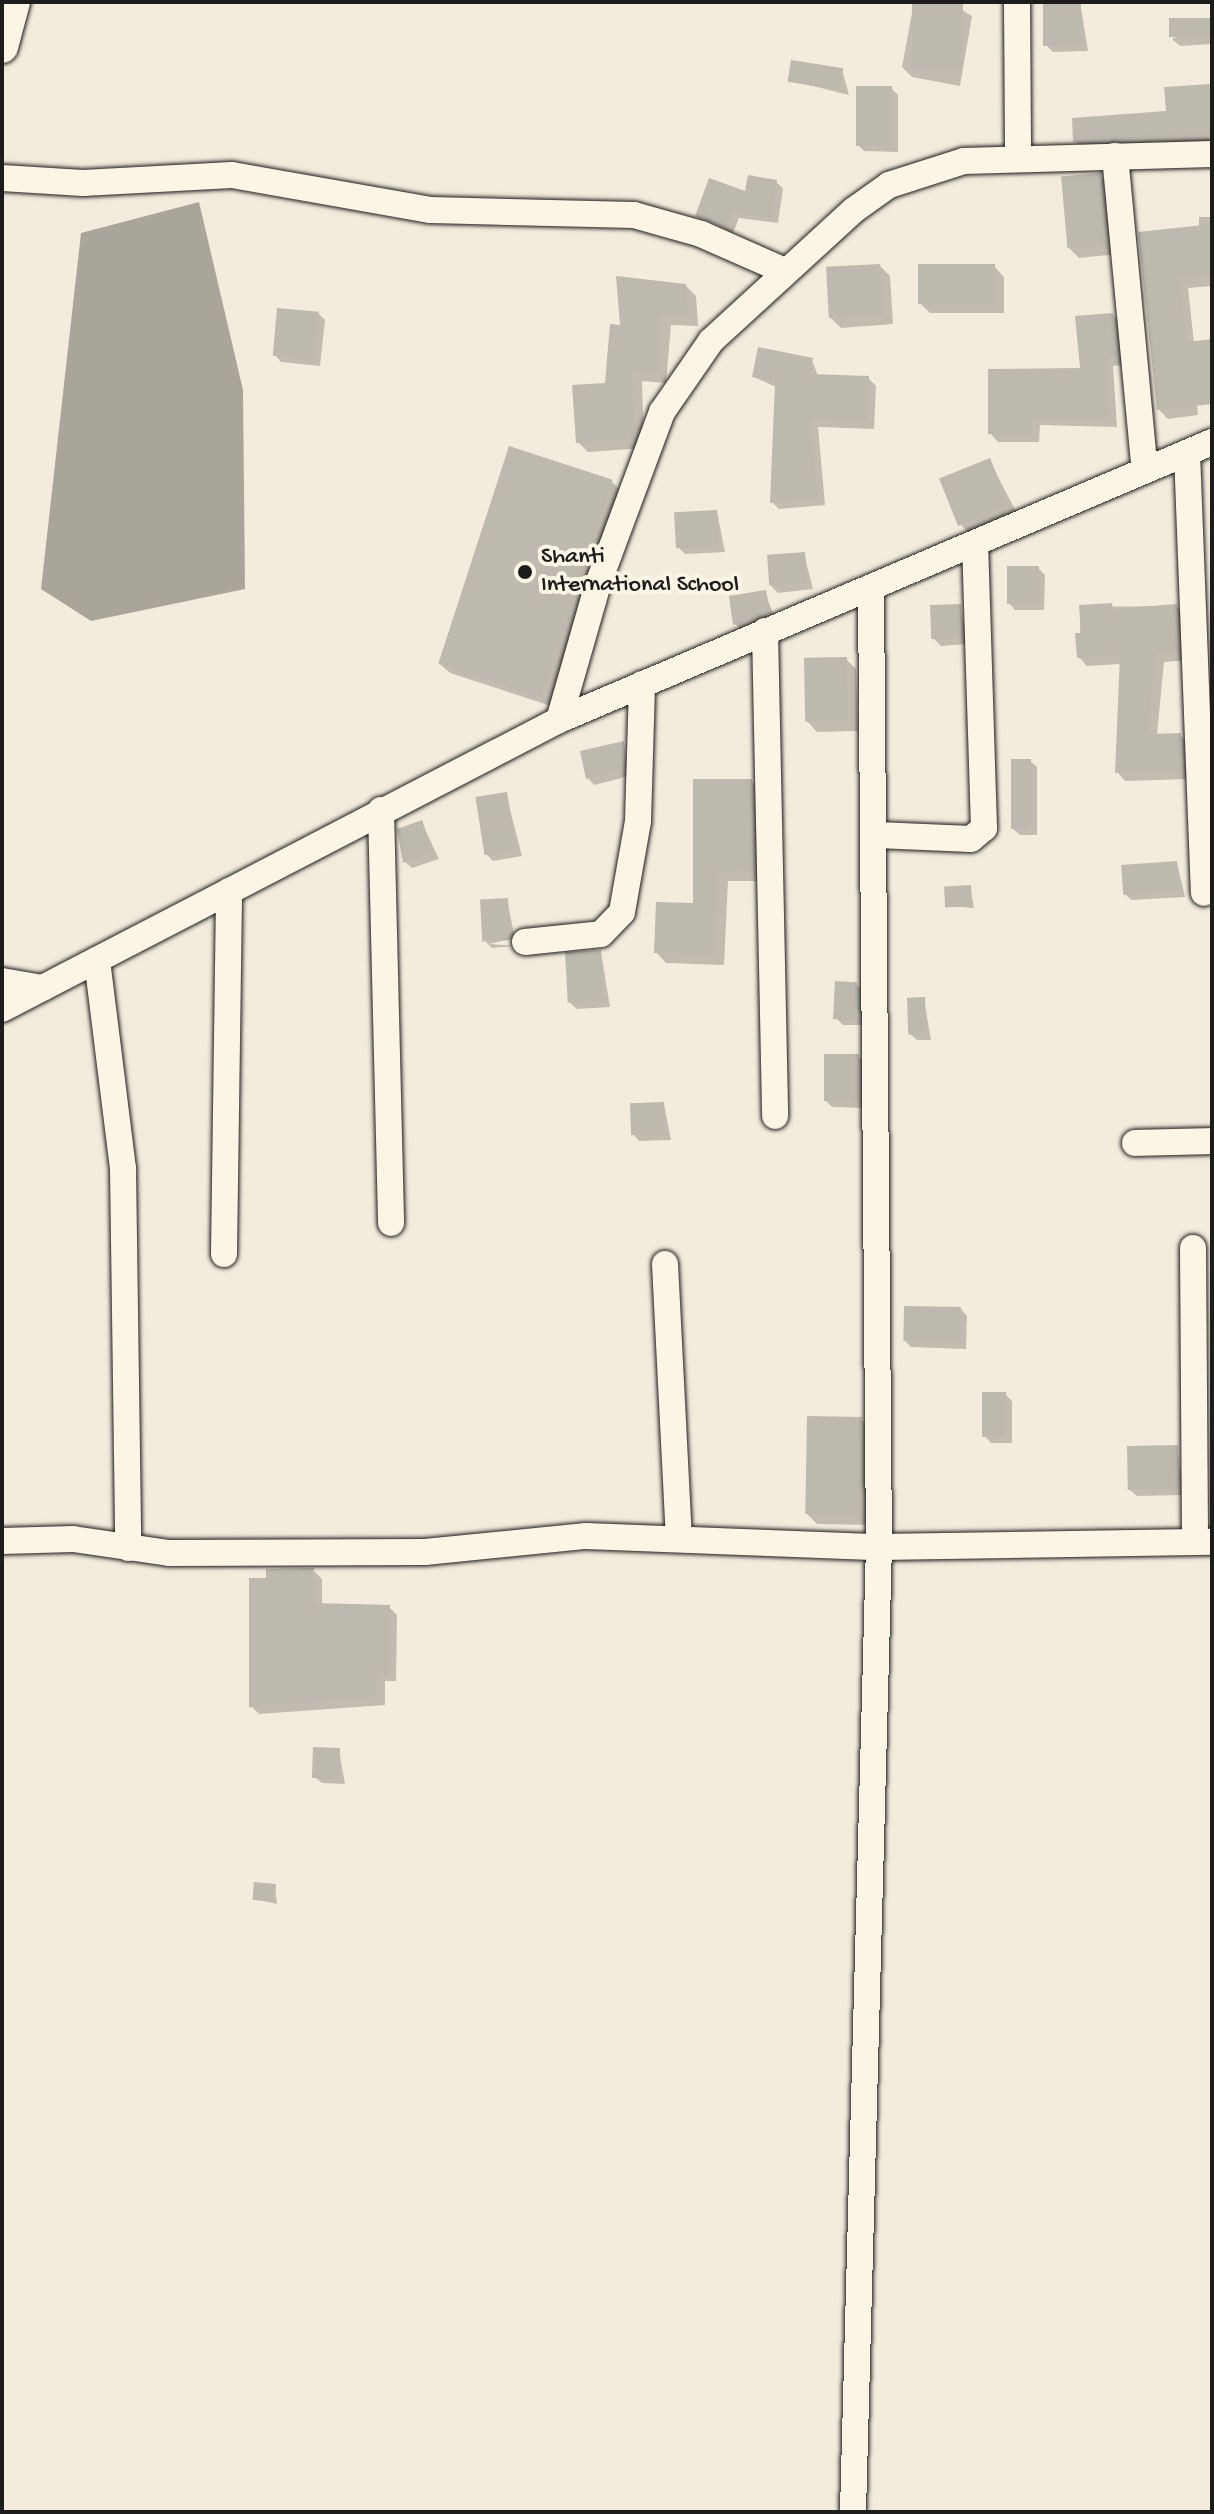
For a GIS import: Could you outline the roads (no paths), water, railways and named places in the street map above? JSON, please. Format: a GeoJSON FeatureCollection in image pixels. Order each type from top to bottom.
{"type":"FeatureCollection","features":[{"type":"Feature","properties":{"kind":"main road"},"geometry":{"type":"LineString","coordinates":[[2,47],[14,2]]}},
{"type":"Feature","properties":{"kind":"street"},"geometry":{"type":"LineString","coordinates":[[1017,2],[1018,157]]}},
{"type":"Feature","properties":{"kind":"street"},"geometry":{"type":"LineString","coordinates":[[559,720],[612,543],[662,412],[711,341],[785,271],[889,185],[964,161],[1018,157],[1212,154]]}},
{"type":"Feature","properties":{"kind":"street"},"geometry":{"type":"LineString","coordinates":[[1115,156],[1145,471]]}},
{"type":"Feature","properties":{"kind":"street"},"geometry":{"type":"LineString","coordinates":[[2,178],[83,183],[232,175],[431,210],[634,215],[701,234],[785,271]]}},
{"type":"Feature","properties":{"kind":"street"},"geometry":{"type":"LineString","coordinates":[[2,1009],[559,720],[1212,442]]}},
{"type":"Feature","properties":{"kind":"street"},"geometry":{"type":"LineString","coordinates":[[1187,453],[1204,893]]}},
{"type":"Feature","properties":{"kind":"street"},"geometry":{"type":"LineString","coordinates":[[877,835],[971,839],[984,828],[975,544]]}},
{"type":"Feature","properties":{"kind":"street"},"geometry":{"type":"LineString","coordinates":[[853,2512],[879,1547],[877,835],[871,589]]}},
{"type":"Feature","properties":{"kind":"street"},"geometry":{"type":"LineString","coordinates":[[765,631],[775,1116]]}},
{"type":"Feature","properties":{"kind":"street"},"geometry":{"type":"LineString","coordinates":[[525,942],[601,934],[622,912],[637,835],[642,684]]}},
{"type":"Feature","properties":{"kind":"street"},"geometry":{"type":"LineString","coordinates":[[381,810],[391,1223]]}},
{"type":"Feature","properties":{"kind":"street"},"geometry":{"type":"LineString","coordinates":[[224,1254],[229,891]]}},
{"type":"Feature","properties":{"kind":"street"},"geometry":{"type":"LineString","coordinates":[[97,960],[123,1168],[128,1548]]}},
{"type":"Feature","properties":{"kind":"street"},"geometry":{"type":"LineString","coordinates":[[2,981],[42,988]]}},
{"type":"Feature","properties":{"kind":"street"},"geometry":{"type":"LineString","coordinates":[[1135,1143],[1212,1141]]}},
{"type":"Feature","properties":{"kind":"street"},"geometry":{"type":"LineString","coordinates":[[2,1541],[73,1539],[128,1548],[425,1552],[586,1536],[879,1547],[1203,1542],[1193,1248]]}},
{"type":"Feature","properties":{"kind":"street"},"geometry":{"type":"LineString","coordinates":[[665,1264],[679,1538]]}},
{"type":"Feature","properties":{"kind":"place","name":"Shanti International School"},"geometry":{"type":"Point","coordinates":[525,572]}}]}
